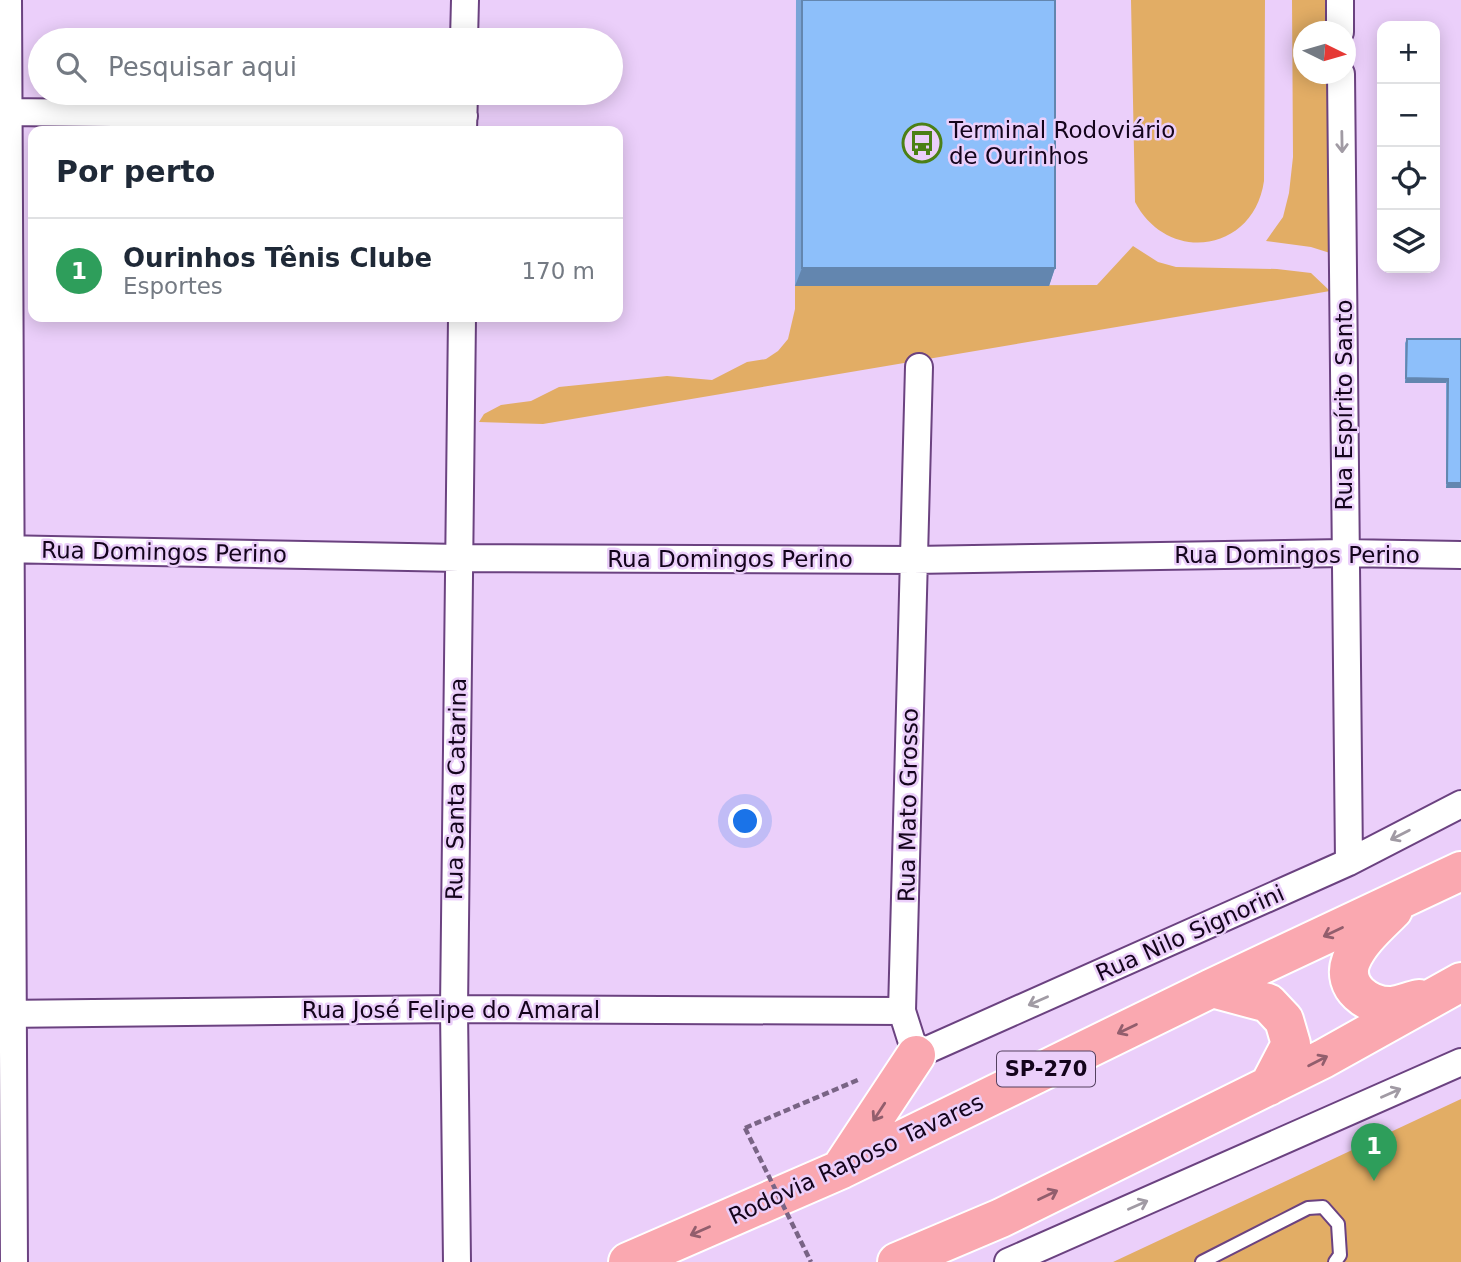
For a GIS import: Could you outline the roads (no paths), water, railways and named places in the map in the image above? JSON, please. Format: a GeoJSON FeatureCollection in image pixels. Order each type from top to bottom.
{"type":"FeatureCollection","features":[{"type":"Feature","properties":{"kind":"highway","name":"Rodovia Raposo Tavares"},"geometry":{"type":"LineString","coordinates":[[628,1262],[842,1168],[1212,988],[1461,872]]}},
{"type":"Feature","properties":{"kind":"highway"},"geometry":{"type":"LineString","coordinates":[[1405,899],[1371,932],[1350,962],[1349,980],[1357,993],[1371,1003],[1392,1006],[1449,988]]}},
{"type":"Feature","properties":{"kind":"highway"},"geometry":{"type":"LineString","coordinates":[[1212,988],[1268,1003],[1284,1020],[1291,1044],[1269,1086]]}},
{"type":"Feature","properties":{"kind":"highway"},"geometry":{"type":"LineString","coordinates":[[897,1262],[1001,1218],[1269,1086],[1323,1059],[1449,988]]}},
{"type":"Feature","properties":{"kind":"highway"},"geometry":{"type":"LineString","coordinates":[[842,1168],[916,1055]]}},
{"type":"Feature","properties":{"kind":"highway"},"geometry":{"type":"LineString","coordinates":[[952,1262],[1001,1218]]}},
{"type":"Feature","properties":{"kind":"street"},"geometry":{"type":"LineString","coordinates":[[8,0],[4,112],[6,1014],[14,1262]]}},
{"type":"Feature","properties":{"kind":"street"},"geometry":{"type":"LineString","coordinates":[[464,28],[465,0]]}},
{"type":"Feature","properties":{"kind":"street"},"geometry":{"type":"LineString","coordinates":[[1340,0],[1340,21]]}},
{"type":"Feature","properties":{"kind":"street","name":"Rua Espírito Santo"},"geometry":{"type":"LineString","coordinates":[[1341,84],[1349,862]]}},
{"type":"Feature","properties":{"kind":"street"},"geometry":{"type":"LineString","coordinates":[[4,112],[464,113]]}},
{"type":"Feature","properties":{"kind":"street","name":"Rua Santa Catarina"},"geometry":{"type":"LineString","coordinates":[[457,1262],[454,1009],[461,322]]}},
{"type":"Feature","properties":{"kind":"street","name":"Rua Mato Grosso"},"geometry":{"type":"LineString","coordinates":[[916,1055],[902,1011],[919,367]]}},
{"type":"Feature","properties":{"kind":"street","name":"Rua Domingos Perino"},"geometry":{"type":"LineString","coordinates":[[5,549],[459,558],[914,560],[1461,555]]}},
{"type":"Feature","properties":{"kind":"street","name":"Rua Nilo Signorini"},"geometry":{"type":"LineString","coordinates":[[916,1055],[1349,862],[1461,804]]}},
{"type":"Feature","properties":{"kind":"street","name":"Rua José Felipe do Amaral"},"geometry":{"type":"LineString","coordinates":[[6,1014],[454,1009],[902,1011]]}},
{"type":"Feature","properties":{"kind":"street"},"geometry":{"type":"LineString","coordinates":[[1009,1262],[1461,1062]]}},
{"type":"Feature","properties":{"kind":"lane"},"geometry":{"type":"LineString","coordinates":[[1202,1262],[1308,1208],[1323,1207],[1338,1224],[1340,1255],[1335,1262]]}},
{"type":"Feature","properties":{"kind":"place","name":"Terminal Rodoviário de Ourinhos"},"geometry":{"type":"Point","coordinates":[922,143]}},
{"type":"Feature","properties":{"kind":"place","name":"Ourinhos Tênis Clube"},"geometry":{"type":"Point","coordinates":[1374,1181]}}]}
